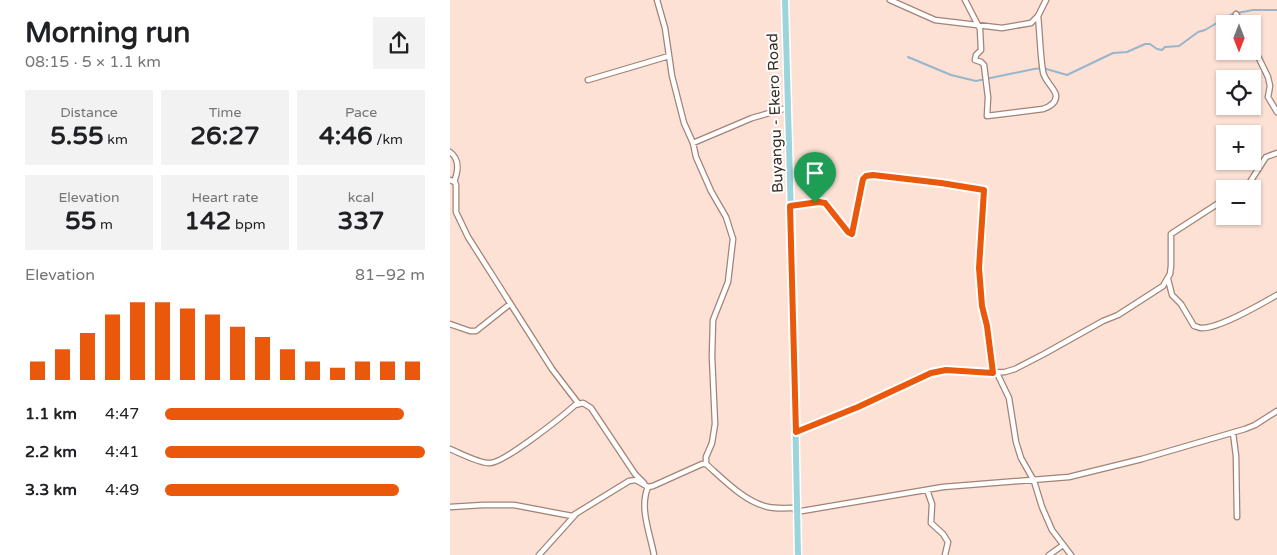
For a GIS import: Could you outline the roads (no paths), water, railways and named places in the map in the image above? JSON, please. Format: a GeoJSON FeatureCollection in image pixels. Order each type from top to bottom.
{"type":"FeatureCollection","features":[{"type":"Feature","properties":{"kind":"main road","name":"Buyangu - Ekero Road"},"geometry":{"type":"LineString","coordinates":[[784,0],[798,555]]}},
{"type":"Feature","properties":{"kind":"street"},"geometry":{"type":"LineString","coordinates":[[657,0],[665,28],[672,76],[684,123],[711,191],[726,217],[733,240],[728,282],[713,320],[712,356],[715,424],[706,464]]}},
{"type":"Feature","properties":{"kind":"street"},"geometry":{"type":"LineString","coordinates":[[890,0],[935,20],[1010,27],[1029,24],[1038,16],[1046,0]]}},
{"type":"Feature","properties":{"kind":"street"},"geometry":{"type":"LineString","coordinates":[[898,4],[902,0]]}},
{"type":"Feature","properties":{"kind":"street"},"geometry":{"type":"LineString","coordinates":[[965,0],[978,25],[982,45],[975,60],[984,65],[988,97],[987,116],[1043,109],[1050,107],[1056,98],[1055,91],[1046,82],[1043,72],[1038,16]]}},
{"type":"Feature","properties":{"kind":"street"},"geometry":{"type":"LineString","coordinates":[[588,80],[669,56]]}},
{"type":"Feature","properties":{"kind":"street"},"geometry":{"type":"LineString","coordinates":[[1260,60],[1268,77],[1270,86],[1268,97],[1277,112]]}},
{"type":"Feature","properties":{"kind":"street"},"geometry":{"type":"LineString","coordinates":[[693,143],[752,118],[787,108]]}},
{"type":"Feature","properties":{"kind":"street"},"geometry":{"type":"LineString","coordinates":[[450,152],[456,157],[457,163],[452,181],[456,188],[456,211],[460,223],[480,258],[552,369],[578,403]]}},
{"type":"Feature","properties":{"kind":"street"},"geometry":{"type":"LineString","coordinates":[[1251,180],[1266,157],[1277,153]]}},
{"type":"Feature","properties":{"kind":"street"},"geometry":{"type":"LineString","coordinates":[[790,206],[819,202],[825,203],[851,234],[853,232],[863,179],[866,176],[941,183],[984,190],[979,276],[982,306],[995,373],[1009,398],[1016,442],[1021,458],[1034,481],[1052,530],[1071,555]]}},
{"type":"Feature","properties":{"kind":"street"},"geometry":{"type":"LineString","coordinates":[[796,432],[858,407],[931,373],[946,370],[995,373],[1015,369],[1118,315],[1160,288],[1168,278],[1171,266],[1171,234],[1216,205]]}},
{"type":"Feature","properties":{"kind":"street"},"geometry":{"type":"LineString","coordinates":[[1168,278],[1172,295],[1181,304],[1194,326],[1202,328],[1218,324],[1246,312],[1277,294]]}},
{"type":"Feature","properties":{"kind":"street"},"geometry":{"type":"LineString","coordinates":[[450,324],[470,331],[476,331],[510,304]]}},
{"type":"Feature","properties":{"kind":"street"},"geometry":{"type":"LineString","coordinates":[[450,449],[484,462],[495,462],[515,450],[578,403],[583,403],[591,408],[635,474],[648,487]]}},
{"type":"Feature","properties":{"kind":"street"},"geometry":{"type":"LineString","coordinates":[[538,555],[575,515],[632,480],[636,480],[648,487],[665,482],[700,464],[706,464],[760,505],[770,508],[796,510],[927,490],[1069,477],[1142,460],[1233,433],[1256,425],[1277,411]]}},
{"type":"Feature","properties":{"kind":"street"},"geometry":{"type":"LineString","coordinates":[[1233,433],[1236,456],[1237,516]]}},
{"type":"Feature","properties":{"kind":"street"},"geometry":{"type":"LineString","coordinates":[[648,487],[645,494],[645,506],[654,555]]}},
{"type":"Feature","properties":{"kind":"street"},"geometry":{"type":"LineString","coordinates":[[927,490],[932,504],[931,523],[944,534],[948,542],[945,555]]}},
{"type":"Feature","properties":{"kind":"street"},"geometry":{"type":"LineString","coordinates":[[450,507],[514,505],[575,515]]}},
{"type":"Feature","properties":{"kind":"street"},"geometry":{"type":"LineString","coordinates":[[1049,555],[1063,545]]}},
{"type":"Feature","properties":{"kind":"waterway"},"geometry":{"type":"LineString","coordinates":[[908,57],[951,75],[976,81],[1043,68],[1067,75],[1113,53],[1127,52],[1145,44],[1150,44],[1162,50],[1165,47],[1179,46],[1198,32],[1205,30],[1232,14],[1253,10],[1277,10]]}}]}
